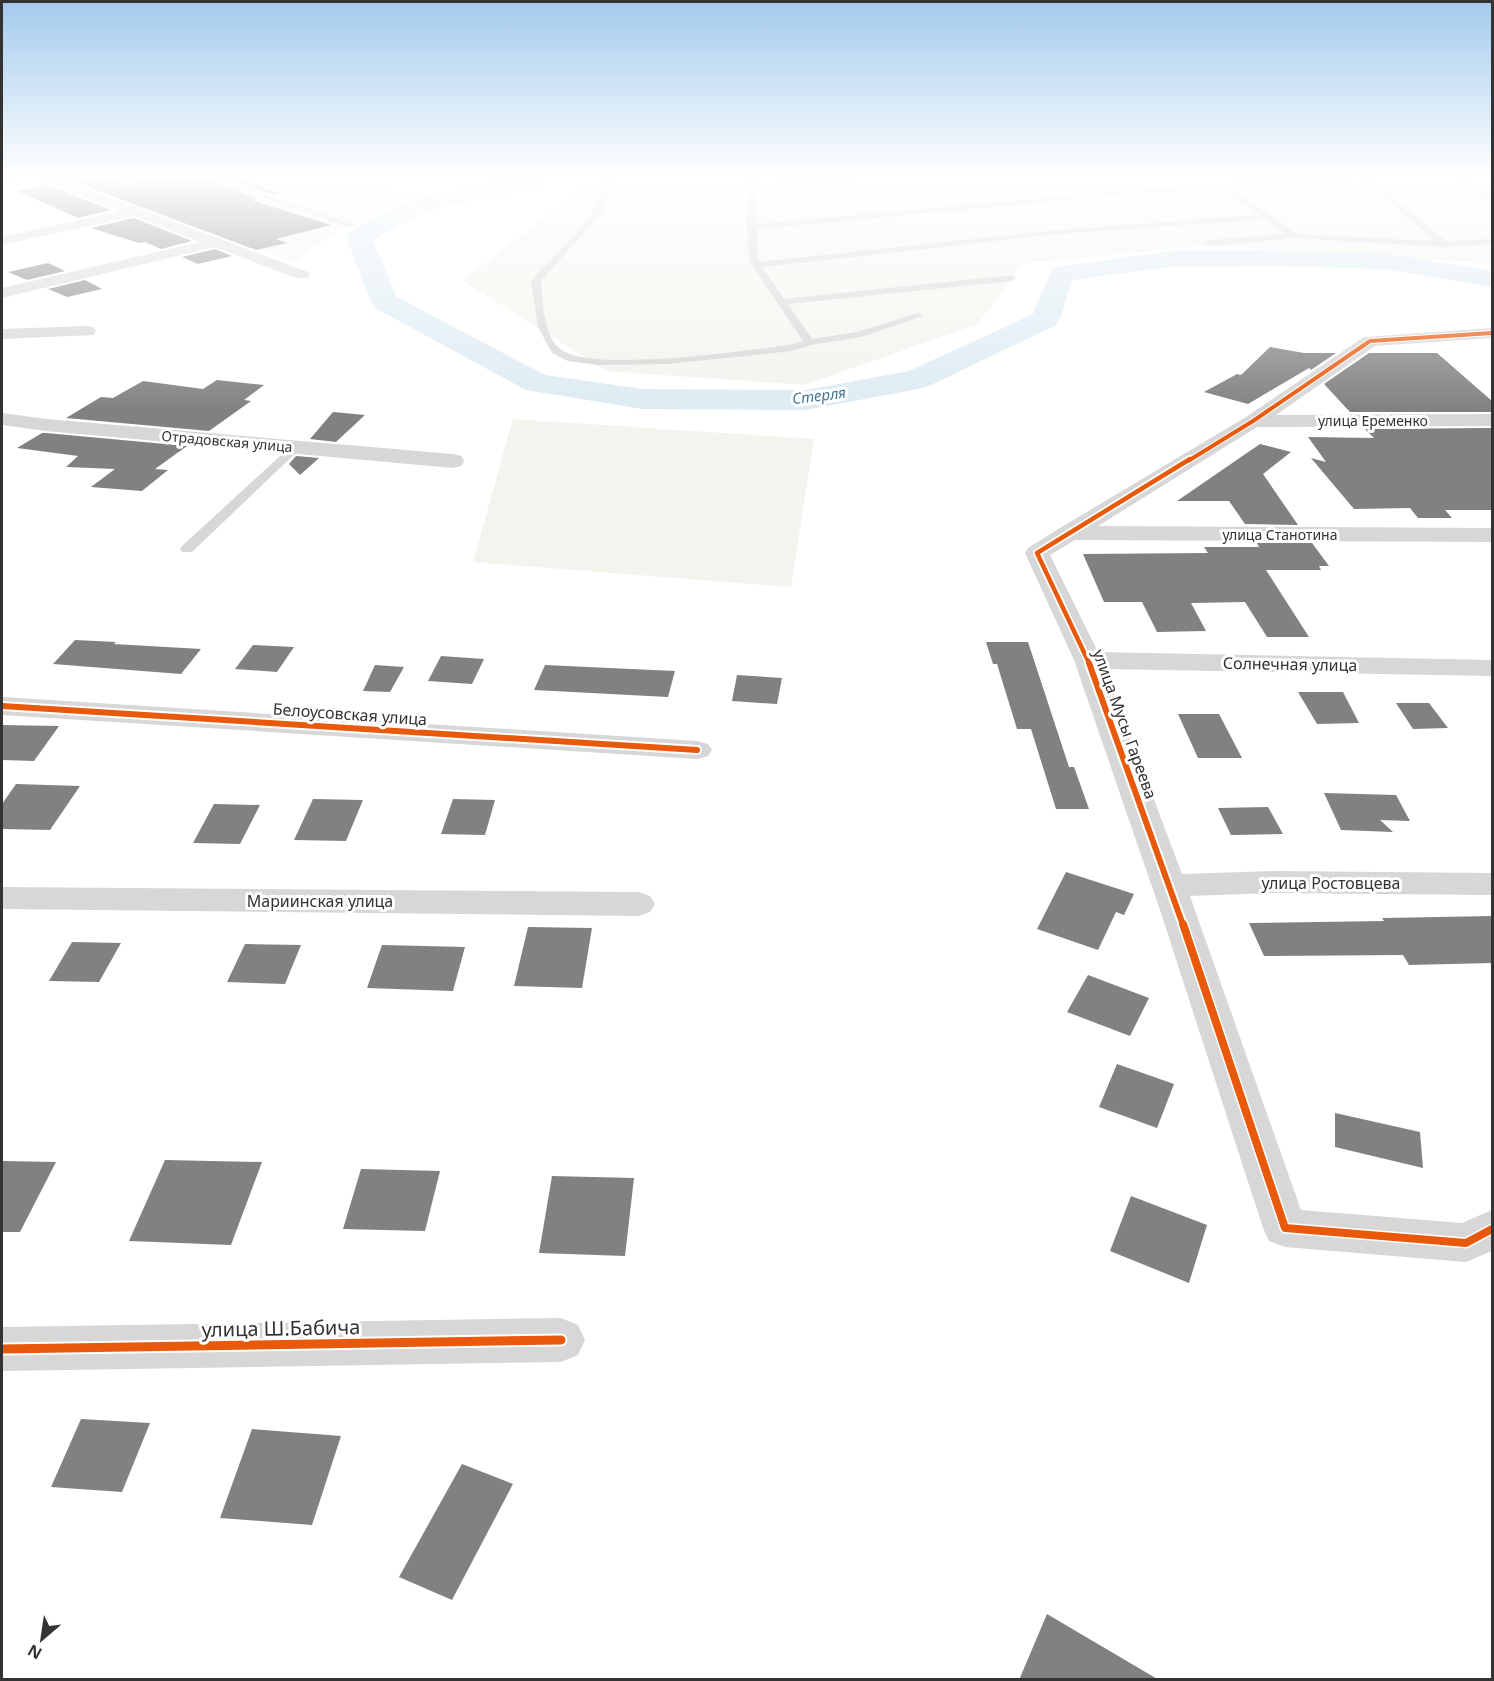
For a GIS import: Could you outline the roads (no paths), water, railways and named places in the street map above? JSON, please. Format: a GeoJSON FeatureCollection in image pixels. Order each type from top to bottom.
{"type":"FeatureCollection","features":[{"type":"Feature","properties":{"kind":"street"},"geometry":{"type":"LineString","coordinates":[[2,293],[170,253]]}},
{"type":"Feature","properties":{"kind":"street"},"geometry":{"type":"LineString","coordinates":[[248,253],[302,274]]}},
{"type":"Feature","properties":{"kind":"street"},"geometry":{"type":"LineString","coordinates":[[2,334],[87,331]]}},
{"type":"Feature","properties":{"kind":"street","name":"улица Мусы Гареева"},"geometry":{"type":"LineString","coordinates":[[1479,1236],[1285,1228],[1170,886],[1088,660],[1036,553],[1253,421],[1370,340],[1492,333]]}},
{"type":"Feature","properties":{"kind":"street","name":"Отрадовская улица"},"geometry":{"type":"LineString","coordinates":[[2,419],[453,461]]}},
{"type":"Feature","properties":{"kind":"street","name":"улица Еременко"},"geometry":{"type":"LineString","coordinates":[[1253,421],[1492,420]]}},
{"type":"Feature","properties":{"kind":"street","name":"улица Станотина"},"geometry":{"type":"LineString","coordinates":[[1068,533],[1492,535]]}},
{"type":"Feature","properties":{"kind":"street","name":"Солнечная улица"},"geometry":{"type":"LineString","coordinates":[[1088,660],[1492,668]]}},
{"type":"Feature","properties":{"kind":"street","name":"Белоусовская улица"},"geometry":{"type":"LineString","coordinates":[[2,706],[697,750]]}},
{"type":"Feature","properties":{"kind":"street","name":"улица Ростовцева"},"geometry":{"type":"LineString","coordinates":[[1170,886],[1275,882],[1492,885]]}},
{"type":"Feature","properties":{"kind":"street","name":"Мариинская улица"},"geometry":{"type":"LineString","coordinates":[[2,898],[638,904]]}},
{"type":"Feature","properties":{"kind":"street","name":"улица Ш.Бабича"},"geometry":{"type":"LineString","coordinates":[[2,1349],[561,1340]]}},
{"type":"Feature","properties":{"kind":"lane"},"geometry":{"type":"LineString","coordinates":[[561,253],[536,281],[540,318],[555,350],[565,358],[592,362],[648,362],[792,348],[809,342],[858,335],[918,316]]}},
{"type":"Feature","properties":{"kind":"lane"},"geometry":{"type":"LineString","coordinates":[[754,253],[756,265],[809,342]]}},
{"type":"Feature","properties":{"kind":"lane"},"geometry":{"type":"LineString","coordinates":[[756,265],[862,253]]}},
{"type":"Feature","properties":{"kind":"lane"},"geometry":{"type":"LineString","coordinates":[[782,302],[1012,278]]}},
{"type":"Feature","properties":{"kind":"lane"},"geometry":{"type":"LineString","coordinates":[[186,549],[296,447]]}},
{"type":"Feature","properties":{"kind":"waterway","name":"Стерля"},"geometry":{"type":"LineString","coordinates":[[365,253],[385,302],[537,383],[642,399],[806,400],[918,379],[1046,319],[1061,274],[1170,259],[1278,258],[1383,261],[1492,279]]}}]}
